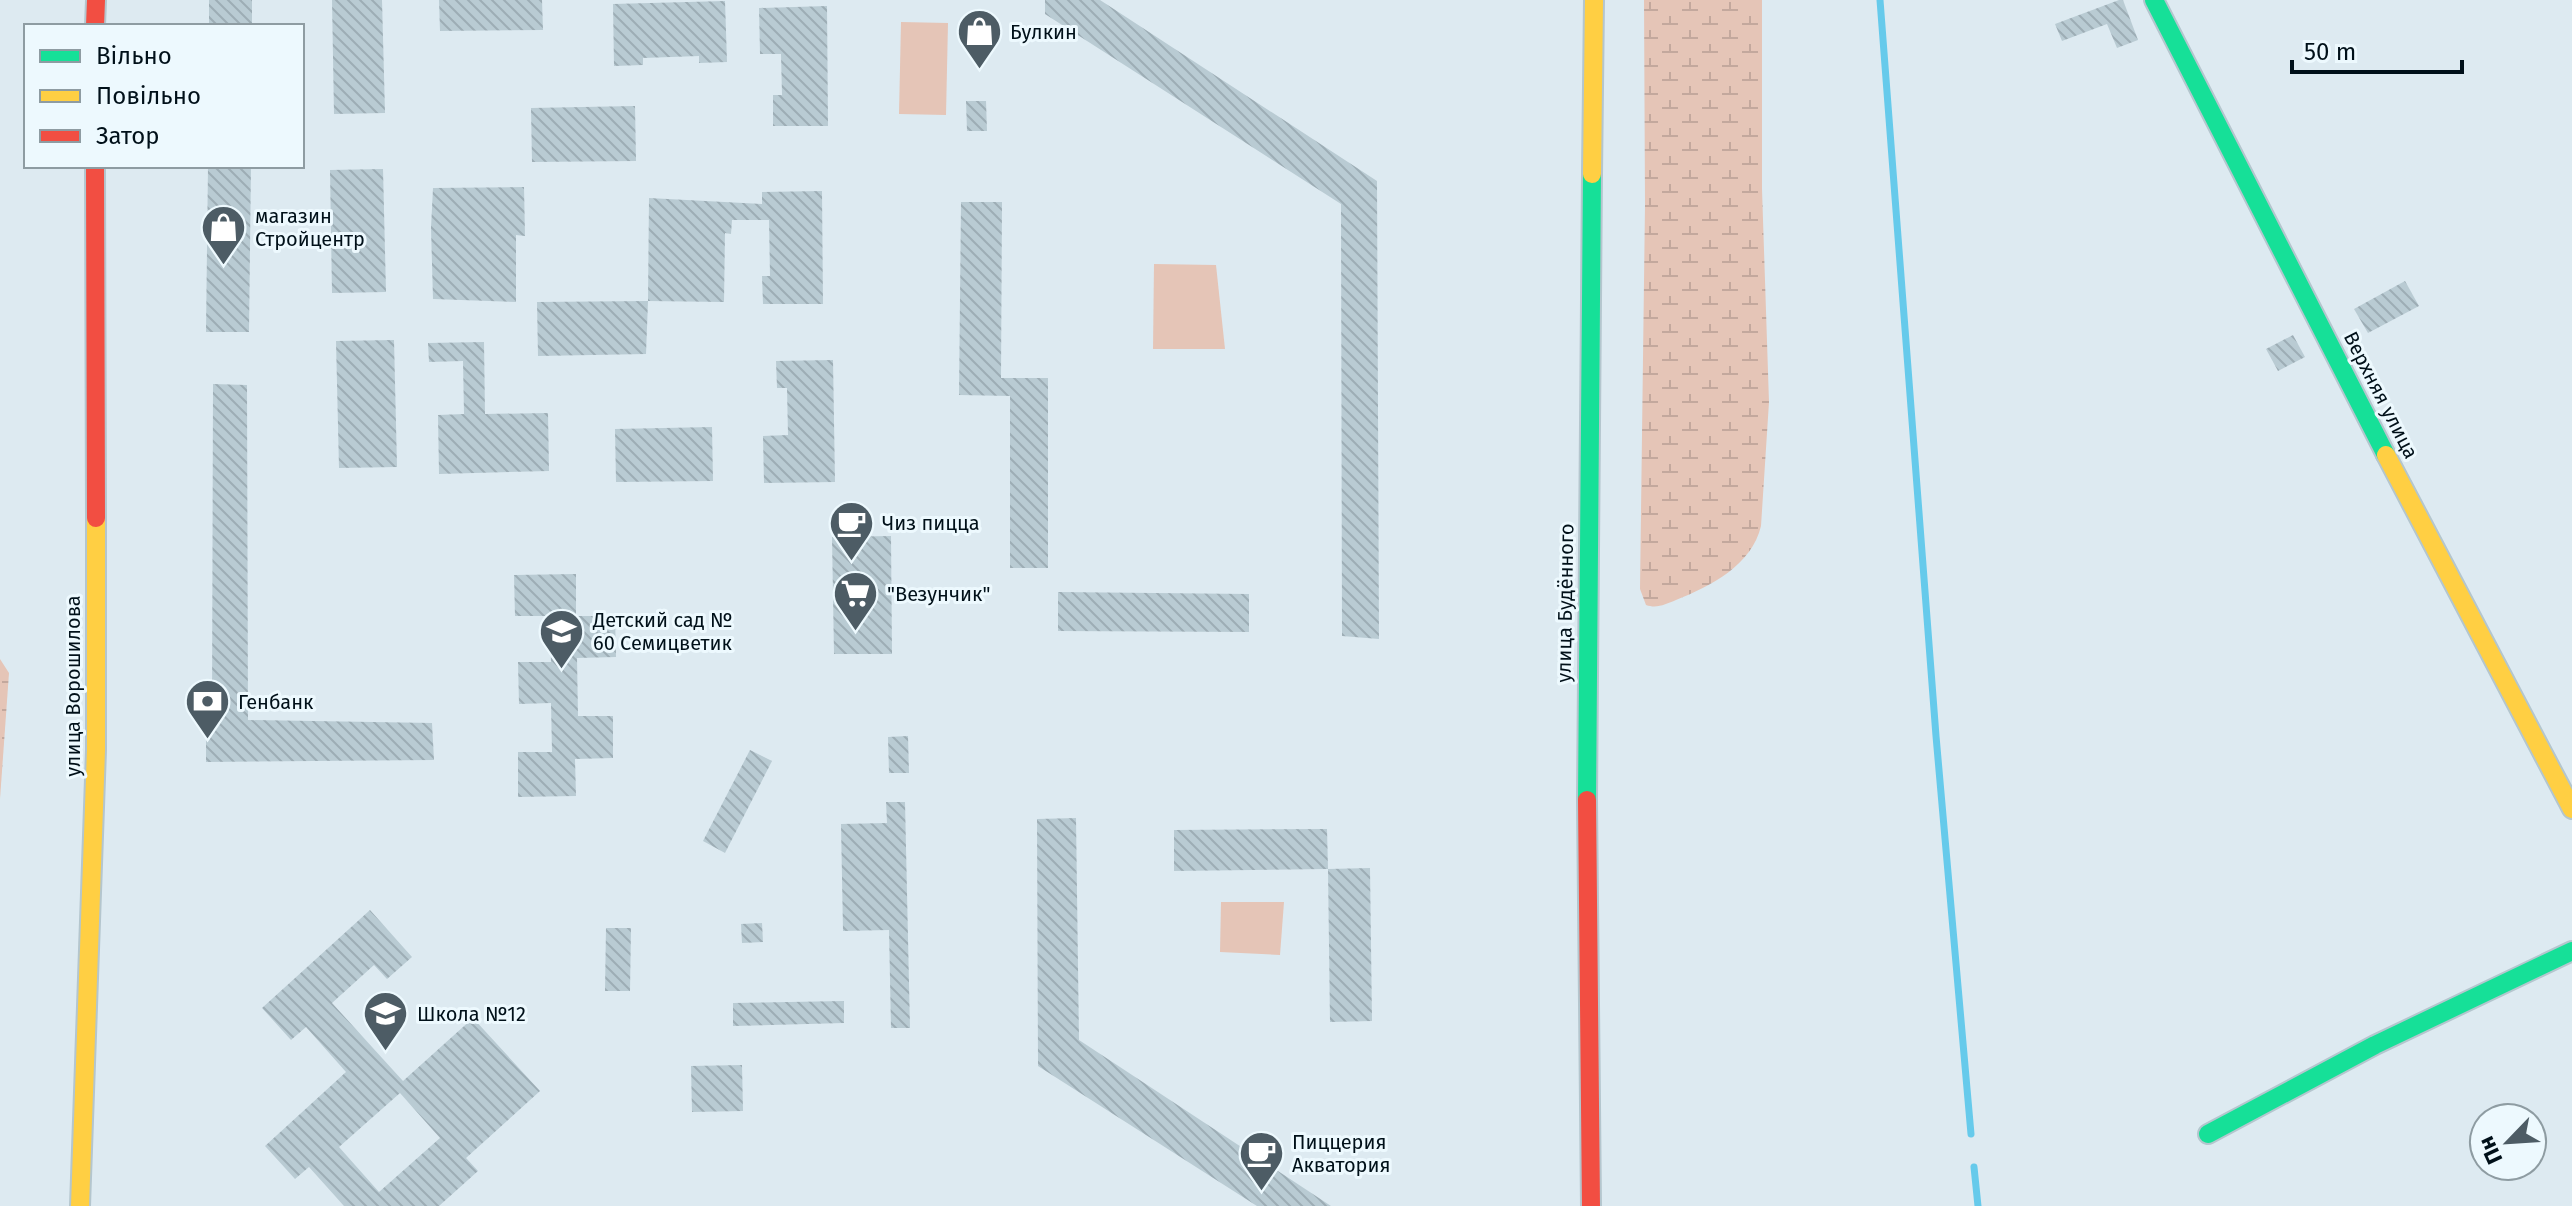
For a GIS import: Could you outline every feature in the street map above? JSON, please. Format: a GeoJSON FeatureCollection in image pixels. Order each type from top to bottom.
{"type":"FeatureCollection","features":[{"type":"Feature","properties":{"kind":"main road"},"geometry":{"type":"LineString","coordinates":[[95,24],[96,0]]}},
{"type":"Feature","properties":{"kind":"main road","name":"улица Будённого"},"geometry":{"type":"LineString","coordinates":[[1591,1206],[1586,695],[1594,0]]}},
{"type":"Feature","properties":{"kind":"main road","name":"Верхняя улица"},"geometry":{"type":"LineString","coordinates":[[2154,0],[2364,412],[2572,809]]}},
{"type":"Feature","properties":{"kind":"main road","name":"улица Ворошилова"},"geometry":{"type":"LineString","coordinates":[[80,1206],[96,750],[95,168]]}},
{"type":"Feature","properties":{"kind":"main road"},"geometry":{"type":"LineString","coordinates":[[2208,1134],[2375,1045],[2572,951]]}},
{"type":"Feature","properties":{"kind":"green space"},"geometry":{"type":"Polygon","coordinates":[[[1644,0],[1762,0],[1762,189],[1769,402],[1761,526],[1749,552],[1728,572],[1703,588],[1661,606],[1646,605],[1640,589],[1644,0]]]}},
{"type":"Feature","properties":{"kind":"green space"},"geometry":{"type":"Polygon","coordinates":[[[901,22],[948,23],[946,115],[899,114],[901,22]]]}},
{"type":"Feature","properties":{"kind":"green space"},"geometry":{"type":"Polygon","coordinates":[[[1154,264],[1216,265],[1225,349],[1153,349],[1154,264]]]}},
{"type":"Feature","properties":{"kind":"green space"},"geometry":{"type":"Polygon","coordinates":[[[0,659],[9,673],[0,799],[0,659]]]}},
{"type":"Feature","properties":{"kind":"green space"},"geometry":{"type":"Polygon","coordinates":[[[1221,902],[1284,902],[1280,955],[1220,952],[1221,902]]]}},
{"type":"Feature","properties":{"kind":"building"},"geometry":{"type":"Polygon","coordinates":[[[209,0],[252,0],[252,24],[209,24],[209,0]]]}},
{"type":"Feature","properties":{"kind":"building"},"geometry":{"type":"Polygon","coordinates":[[[332,0],[382,0],[385,113],[334,114],[332,0]]]}},
{"type":"Feature","properties":{"kind":"building"},"geometry":{"type":"Polygon","coordinates":[[[439,0],[542,0],[543,30],[440,31],[439,0]]]}},
{"type":"Feature","properties":{"kind":"building"},"geometry":{"type":"Polygon","coordinates":[[[1045,0],[1100,0],[1377,181],[1379,639],[1342,636],[1341,204],[1045,14],[1045,0]]]}},
{"type":"Feature","properties":{"kind":"building"},"geometry":{"type":"Polygon","coordinates":[[[2123,0],[2138,40],[2117,48],[2107,24],[2062,41],[2055,24],[2123,0]]]}},
{"type":"Feature","properties":{"kind":"building"},"geometry":{"type":"Polygon","coordinates":[[[725,1],[727,62],[699,63],[699,56],[643,58],[643,65],[614,66],[613,4],[725,1]]]}},
{"type":"Feature","properties":{"kind":"building"},"geometry":{"type":"Polygon","coordinates":[[[827,6],[828,126],[773,126],[773,95],[782,95],[781,54],[760,54],[759,8],[827,6]]]}},
{"type":"Feature","properties":{"kind":"building"},"geometry":{"type":"Polygon","coordinates":[[[966,101],[986,101],[987,131],[967,131],[966,101]]]}},
{"type":"Feature","properties":{"kind":"building"},"geometry":{"type":"Polygon","coordinates":[[[635,106],[636,161],[532,162],[531,108],[635,106]]]}},
{"type":"Feature","properties":{"kind":"building"},"geometry":{"type":"Polygon","coordinates":[[[208,168],[251,168],[249,332],[206,332],[208,168]]]}},
{"type":"Feature","properties":{"kind":"building"},"geometry":{"type":"Polygon","coordinates":[[[383,169],[386,292],[332,293],[330,170],[383,169]]]}},
{"type":"Feature","properties":{"kind":"building"},"geometry":{"type":"Polygon","coordinates":[[[524,187],[525,236],[516,235],[516,302],[433,299],[433,188],[524,187]]]}},
{"type":"Feature","properties":{"kind":"building"},"geometry":{"type":"Polygon","coordinates":[[[822,191],[823,304],[763,304],[762,276],[770,276],[769,220],[732,220],[731,234],[725,233],[724,302],[648,301],[649,198],[762,204],[762,192],[822,191]]]}},
{"type":"Feature","properties":{"kind":"building"},"geometry":{"type":"Polygon","coordinates":[[[961,202],[1002,202],[1001,378],[1048,378],[1048,568],[1010,568],[1010,396],[959,395],[961,202]]]}},
{"type":"Feature","properties":{"kind":"building"},"geometry":{"type":"Polygon","coordinates":[[[2405,281],[2419,306],[2368,333],[2354,309],[2405,281]]]}},
{"type":"Feature","properties":{"kind":"building"},"geometry":{"type":"Polygon","coordinates":[[[648,301],[646,354],[538,356],[537,302],[648,301]]]}},
{"type":"Feature","properties":{"kind":"building"},"geometry":{"type":"Polygon","coordinates":[[[2293,335],[2305,357],[2278,371],[2266,349],[2293,335]]]}},
{"type":"Feature","properties":{"kind":"building"},"geometry":{"type":"Polygon","coordinates":[[[394,340],[397,467],[339,468],[336,341],[394,340]]]}},
{"type":"Feature","properties":{"kind":"building"},"geometry":{"type":"Polygon","coordinates":[[[484,342],[485,414],[548,413],[549,471],[439,474],[438,415],[464,414],[463,361],[429,362],[428,343],[484,342]]]}},
{"type":"Feature","properties":{"kind":"building"},"geometry":{"type":"Polygon","coordinates":[[[833,360],[835,482],[764,483],[763,436],[788,435],[787,388],[777,388],[776,361],[833,360]]]}},
{"type":"Feature","properties":{"kind":"building"},"geometry":{"type":"Polygon","coordinates":[[[213,384],[247,385],[248,720],[432,723],[434,760],[206,762],[206,719],[212,719],[213,384]]]}},
{"type":"Feature","properties":{"kind":"building"},"geometry":{"type":"Polygon","coordinates":[[[712,427],[713,481],[616,482],[615,429],[712,427]]]}},
{"type":"Feature","properties":{"kind":"building"},"geometry":{"type":"Polygon","coordinates":[[[891,536],[892,654],[834,654],[832,537],[891,536]]]}},
{"type":"Feature","properties":{"kind":"building"},"geometry":{"type":"Polygon","coordinates":[[[576,574],[576,616],[615,616],[616,657],[577,658],[578,716],[613,716],[613,758],[575,759],[576,796],[518,797],[518,752],[552,752],[551,703],[519,704],[518,662],[551,662],[550,616],[515,616],[514,575],[576,574]]]}},
{"type":"Feature","properties":{"kind":"building"},"geometry":{"type":"Polygon","coordinates":[[[1058,592],[1249,594],[1249,632],[1058,631],[1058,592]]]}},
{"type":"Feature","properties":{"kind":"building"},"geometry":{"type":"Polygon","coordinates":[[[908,736],[909,773],[889,773],[888,737],[908,736]]]}},
{"type":"Feature","properties":{"kind":"building"},"geometry":{"type":"Polygon","coordinates":[[[750,750],[772,761],[725,853],[703,841],[750,750]]]}},
{"type":"Feature","properties":{"kind":"building"},"geometry":{"type":"Polygon","coordinates":[[[886,802],[905,802],[910,1028],[891,1028],[889,930],[843,931],[841,824],[887,823],[886,802]]]}},
{"type":"Feature","properties":{"kind":"building"},"geometry":{"type":"Polygon","coordinates":[[[1076,818],[1079,1040],[1331,1206],[1257,1206],[1038,1066],[1037,819],[1076,818]]]}},
{"type":"Feature","properties":{"kind":"building"},"geometry":{"type":"Polygon","coordinates":[[[1327,829],[1328,869],[1174,871],[1174,830],[1327,829]]]}},
{"type":"Feature","properties":{"kind":"building"},"geometry":{"type":"Polygon","coordinates":[[[1370,868],[1372,1021],[1330,1022],[1328,869],[1370,868]]]}},
{"type":"Feature","properties":{"kind":"building"},"geometry":{"type":"Polygon","coordinates":[[[370,910],[412,957],[387,979],[374,965],[332,1003],[403,1081],[473,1018],[540,1091],[466,1158],[478,1171],[439,1206],[344,1206],[309,1167],[295,1179],[265,1146],[346,1072],[306,1027],[291,1040],[262,1008],[370,910]],[[400,1093],[339,1147],[379,1192],[440,1138],[400,1093]]]}},
{"type":"Feature","properties":{"kind":"building"},"geometry":{"type":"Polygon","coordinates":[[[762,923],[763,942],[742,943],[741,924],[762,923]]]}},
{"type":"Feature","properties":{"kind":"building"},"geometry":{"type":"Polygon","coordinates":[[[606,928],[631,928],[630,991],[605,991],[606,928]]]}},
{"type":"Feature","properties":{"kind":"building"},"geometry":{"type":"Polygon","coordinates":[[[844,1001],[844,1023],[733,1026],[733,1003],[844,1001]]]}},
{"type":"Feature","properties":{"kind":"building"},"geometry":{"type":"Polygon","coordinates":[[[742,1065],[743,1111],[692,1112],[691,1066],[742,1065]]]}},
{"type":"Feature","properties":{"kind":"waterway"},"geometry":{"type":"LineString","coordinates":[[1880,0],[1936,736],[1971,1134]]}},
{"type":"Feature","properties":{"kind":"waterway"},"geometry":{"type":"LineString","coordinates":[[1974,1167],[1978,1206]]}},
{"type":"Feature","properties":{"kind":"traffic: fast"},"geometry":{"type":"LineString","coordinates":[[2154,0],[2386,455]]}},
{"type":"Feature","properties":{"kind":"traffic: fast"},"geometry":{"type":"LineString","coordinates":[[1587,800],[1592,174]]}},
{"type":"Feature","properties":{"kind":"traffic: fast"},"geometry":{"type":"LineString","coordinates":[[2208,1134],[2375,1045],[2572,951]]}},
{"type":"Feature","properties":{"kind":"traffic: slow"},"geometry":{"type":"LineString","coordinates":[[1592,174],[1594,0]]}},
{"type":"Feature","properties":{"kind":"traffic: slow"},"geometry":{"type":"LineString","coordinates":[[2386,455],[2572,809]]}},
{"type":"Feature","properties":{"kind":"traffic: slow"},"geometry":{"type":"LineString","coordinates":[[80,1206],[96,750],[96,518]]}},
{"type":"Feature","properties":{"kind":"traffic: jam"},"geometry":{"type":"LineString","coordinates":[[95,24],[96,0]]}},
{"type":"Feature","properties":{"kind":"traffic: jam"},"geometry":{"type":"LineString","coordinates":[[95,168],[96,518]]}},
{"type":"Feature","properties":{"kind":"traffic: jam"},"geometry":{"type":"LineString","coordinates":[[1587,800],[1591,1206]]}},
{"type":"Feature","properties":{"kind":"place","name":"Булкин"},"geometry":{"type":"Point","coordinates":[979,71]}},
{"type":"Feature","properties":{"kind":"place","name":"магазин Стройцентр"},"geometry":{"type":"Point","coordinates":[224,266]}},
{"type":"Feature","properties":{"kind":"place","name":"Чиз пицца"},"geometry":{"type":"Point","coordinates":[851,562]}},
{"type":"Feature","properties":{"kind":"place","name":"\"Везунчик\""},"geometry":{"type":"Point","coordinates":[856,633]}},
{"type":"Feature","properties":{"kind":"place","name":"Детский сад № 60 Семицветик"},"geometry":{"type":"Point","coordinates":[562,671]}},
{"type":"Feature","properties":{"kind":"place","name":"Генбанк"},"geometry":{"type":"Point","coordinates":[207,741]}},
{"type":"Feature","properties":{"kind":"place","name":"Школа №12"},"geometry":{"type":"Point","coordinates":[386,1053]}},
{"type":"Feature","properties":{"kind":"place","name":"Пиццерия Акватория"},"geometry":{"type":"Point","coordinates":[1261,1193]}}]}
